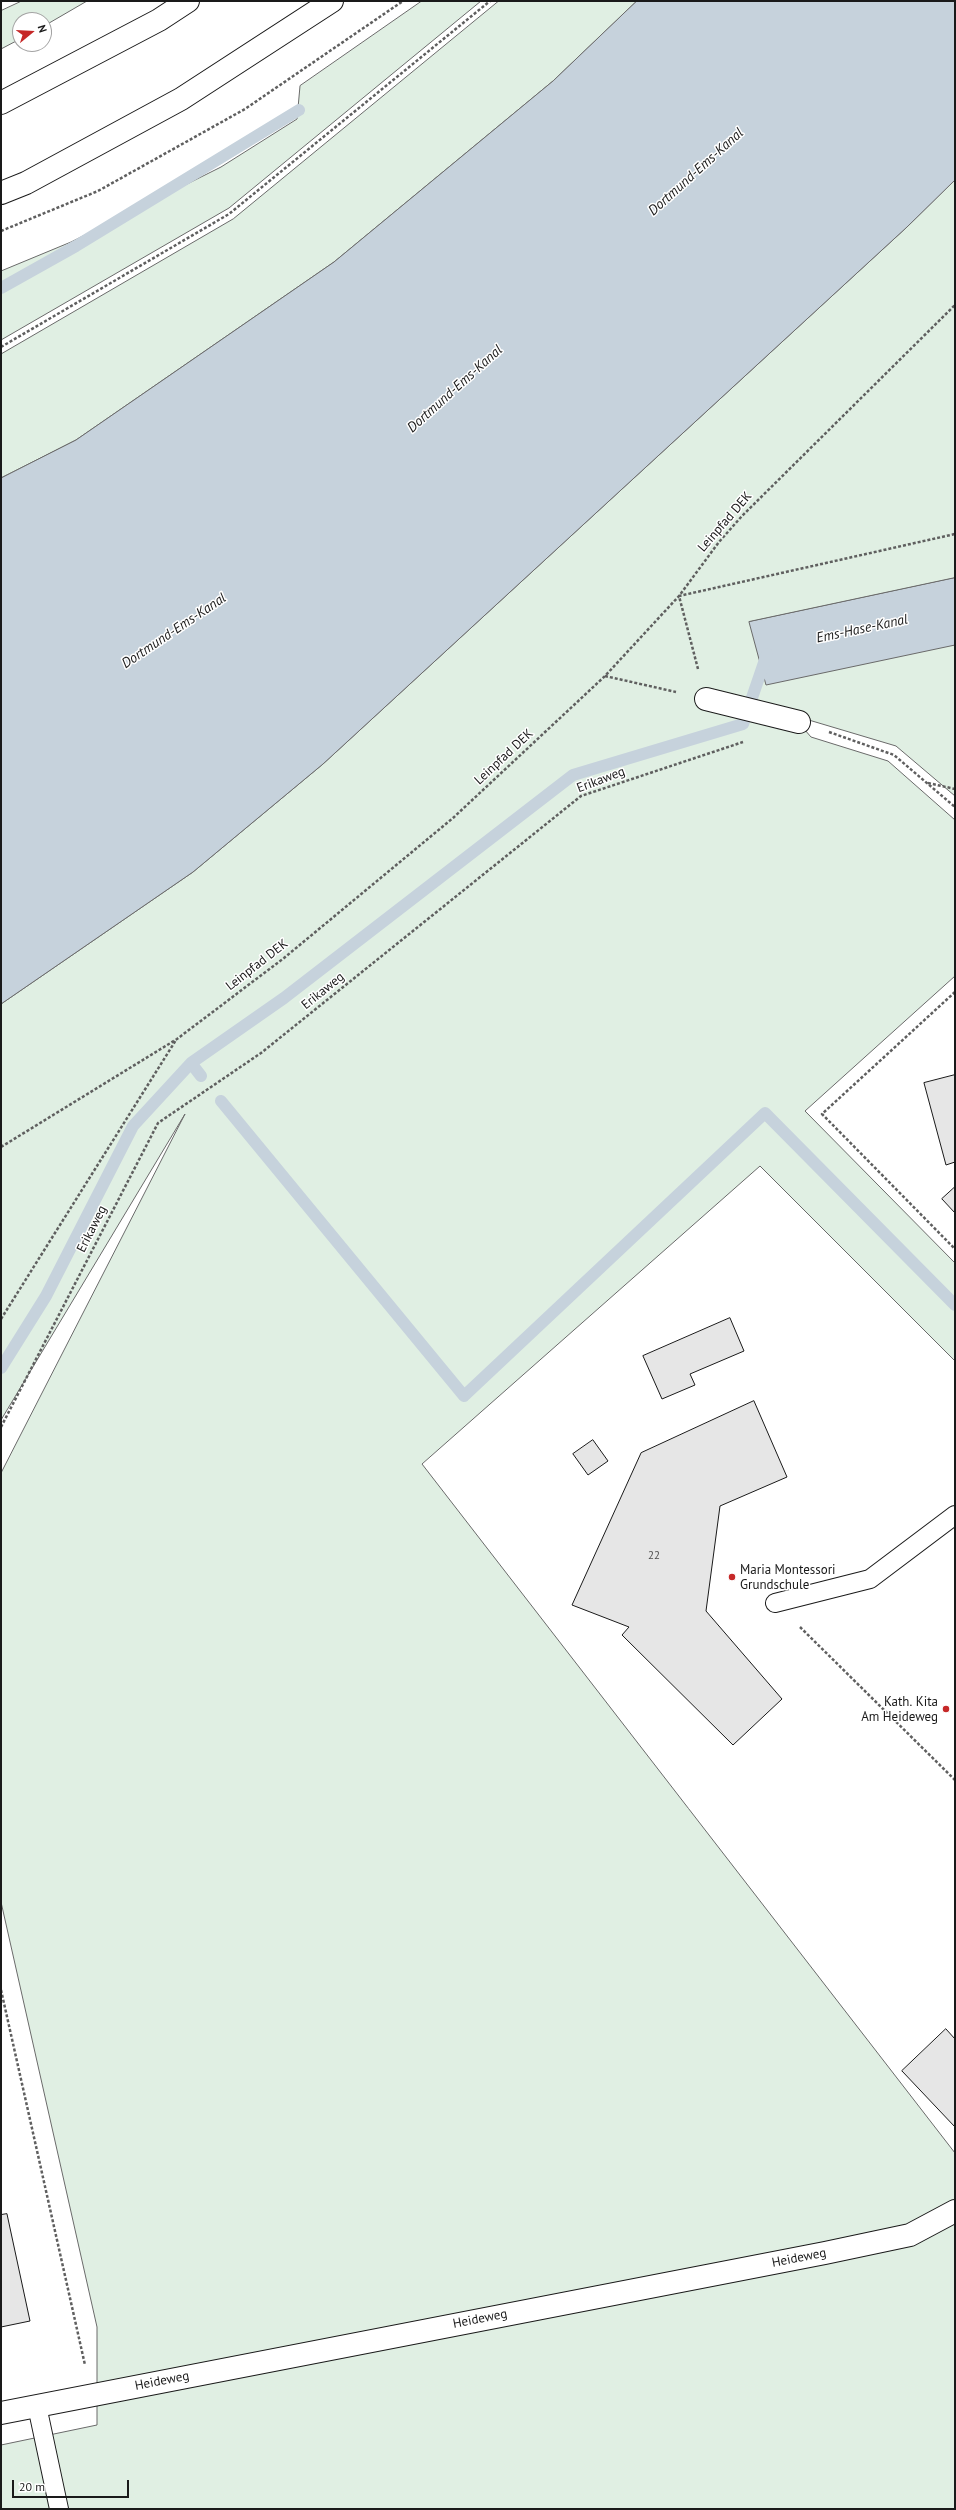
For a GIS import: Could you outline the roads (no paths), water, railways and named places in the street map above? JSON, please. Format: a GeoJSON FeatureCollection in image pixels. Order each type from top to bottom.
{"type":"FeatureCollection","features":[{"type":"Feature","properties":{"kind":"main road"},"geometry":{"type":"LineString","coordinates":[[1,103],[159,20],[188,1]]}},
{"type":"Feature","properties":{"kind":"main road"},"geometry":{"type":"LineString","coordinates":[[1,193],[26,183],[181,99],[332,1]]}},
{"type":"Feature","properties":{"kind":"main road"},"geometry":{"type":"LineString","coordinates":[[706,699],[799,722]]}},
{"type":"Feature","properties":{"kind":"main road","name":"Heideweg"},"geometry":{"type":"LineString","coordinates":[[1,2412],[825,2253],[910,2235],[955,2211]]}},
{"type":"Feature","properties":{"kind":"lane"},"geometry":{"type":"LineString","coordinates":[[776,1603],[870,1579],[955,1515]]}},
{"type":"Feature","properties":{"kind":"lane"},"geometry":{"type":"LineString","coordinates":[[37,2406],[59,2509]]}},
{"type":"Feature","properties":{"kind":"water","name":"Dortmund-Ems-Kanal"},"geometry":{"type":"Polygon","coordinates":[[[637,1],[955,1],[955,180],[907,227],[323,764],[193,872],[1,1004],[1,478],[76,440],[334,262],[553,81],[637,1]]]}},
{"type":"Feature","properties":{"kind":"water","name":"Ems-Hase-Kanal"},"geometry":{"type":"Polygon","coordinates":[[[955,578],[955,645],[766,685],[749,622],[955,578]]]}},
{"type":"Feature","properties":{"kind":"waterway"},"geometry":{"type":"LineString","coordinates":[[1,288],[76,246],[299,110]]}},
{"type":"Feature","properties":{"kind":"waterway"},"geometry":{"type":"LineString","coordinates":[[1,1368],[46,1296],[133,1126],[191,1063],[284,998],[573,775],[743,724],[767,654]]}},
{"type":"Feature","properties":{"kind":"waterway"},"geometry":{"type":"LineString","coordinates":[[191,1063],[201,1076]]}},
{"type":"Feature","properties":{"kind":"waterway"},"geometry":{"type":"LineString","coordinates":[[221,1101],[464,1396],[765,1113],[955,1305]]}},
{"type":"Feature","properties":{"kind":"place","name":"Maria Montessori Grundschule"},"geometry":{"type":"Point","coordinates":[732,1577]}},
{"type":"Feature","properties":{"kind":"place","name":"Kath. Kita Am Heideweg"},"geometry":{"type":"Point","coordinates":[946,1709]}}]}
